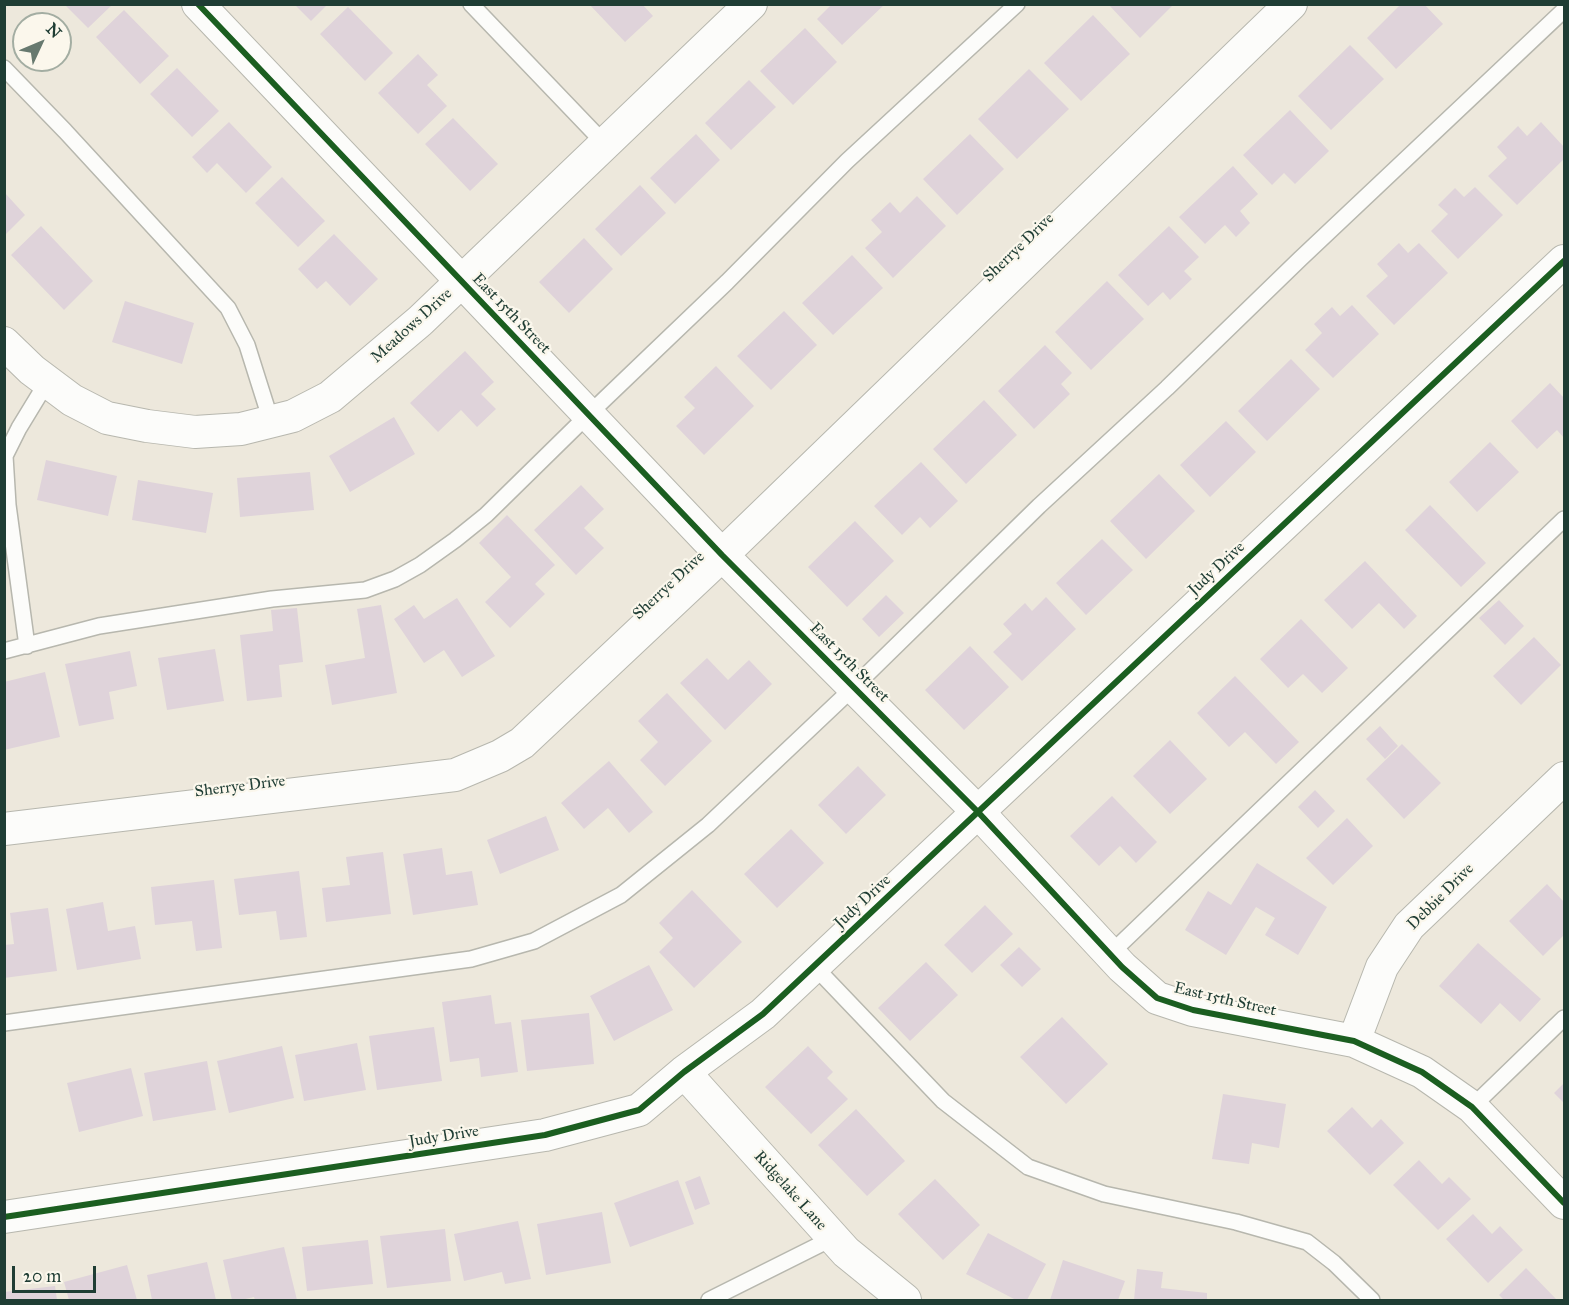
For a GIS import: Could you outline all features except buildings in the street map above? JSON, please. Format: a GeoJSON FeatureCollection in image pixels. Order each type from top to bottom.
{"type":"FeatureCollection","features":[{"type":"Feature","properties":{"kind":"street","name":"East 15th Street"},"geometry":{"type":"LineString","coordinates":[[198,4],[722,555],[978,812],[1110,954],[1157,998],[1193,1010],[1354,1041],[1422,1072],[1472,1107],[1564,1203]]}},
{"type":"Feature","properties":{"kind":"street","name":"Sherrye Drive"},"geometry":{"type":"LineString","coordinates":[[4,829],[455,775],[500,756],[522,743],[722,555],[1291,4]]}},
{"type":"Feature","properties":{"kind":"street","name":"Meadows Drive"},"geometry":{"type":"LineString","coordinates":[[4,343],[47,382],[72,400],[107,418],[195,432],[241,429],[293,416],[330,397],[420,321],[605,144],[736,9]]}},
{"type":"Feature","properties":{"kind":"street","name":"Judy Drive"},"geometry":{"type":"LineString","coordinates":[[4,1217],[545,1135],[639,1110],[684,1072],[763,1014],[1564,261]]}},
{"type":"Feature","properties":{"kind":"street","name":"Debbie Drive"},"geometry":{"type":"LineString","coordinates":[[1354,1041],[1383,967],[1409,926],[1564,778]]}},
{"type":"Feature","properties":{"kind":"street","name":"Ridgelake Lane"},"geometry":{"type":"LineString","coordinates":[[684,1072],[846,1252],[905,1300]]}},
{"type":"Feature","properties":{"kind":"lane"},"geometry":{"type":"LineString","coordinates":[[471,4],[605,144]]}},
{"type":"Feature","properties":{"kind":"lane"},"geometry":{"type":"LineString","coordinates":[[4,651],[99,626],[272,598],[365,590],[395,579],[429,559],[486,515],[727,282],[847,161],[1017,4]]}},
{"type":"Feature","properties":{"kind":"lane"},"geometry":{"type":"LineString","coordinates":[[4,1023],[471,959],[534,941],[621,895],[708,825],[854,687],[1039,506],[1167,388],[1564,10]]}},
{"type":"Feature","properties":{"kind":"lane"},"geometry":{"type":"LineString","coordinates":[[4,68],[65,130],[228,308],[247,345],[271,421]]}},
{"type":"Feature","properties":{"kind":"lane"},"geometry":{"type":"LineString","coordinates":[[27,646],[8,505],[5,456],[47,382]]}},
{"type":"Feature","properties":{"kind":"lane"},"geometry":{"type":"LineString","coordinates":[[1110,954],[1564,519]]}},
{"type":"Feature","properties":{"kind":"lane"},"geometry":{"type":"LineString","coordinates":[[814,966],[943,1101],[1028,1167],[1104,1194],[1236,1222],[1307,1242],[1334,1263],[1372,1300]]}},
{"type":"Feature","properties":{"kind":"lane"},"geometry":{"type":"LineString","coordinates":[[1472,1107],[1564,1018]]}},
{"type":"Feature","properties":{"kind":"lane"},"geometry":{"type":"LineString","coordinates":[[709,1300],[833,1238]]}},
{"type":"Feature","properties":{"kind":"cycle path"},"geometry":{"type":"LineString","coordinates":[[198,4],[722,555],[978,812],[1122,967],[1157,998],[1193,1010],[1354,1041],[1422,1072],[1472,1107],[1564,1203]]}},
{"type":"Feature","properties":{"kind":"cycle path"},"geometry":{"type":"LineString","coordinates":[[4,1217],[545,1135],[639,1110],[684,1072],[763,1014],[1564,261]]}}]}
